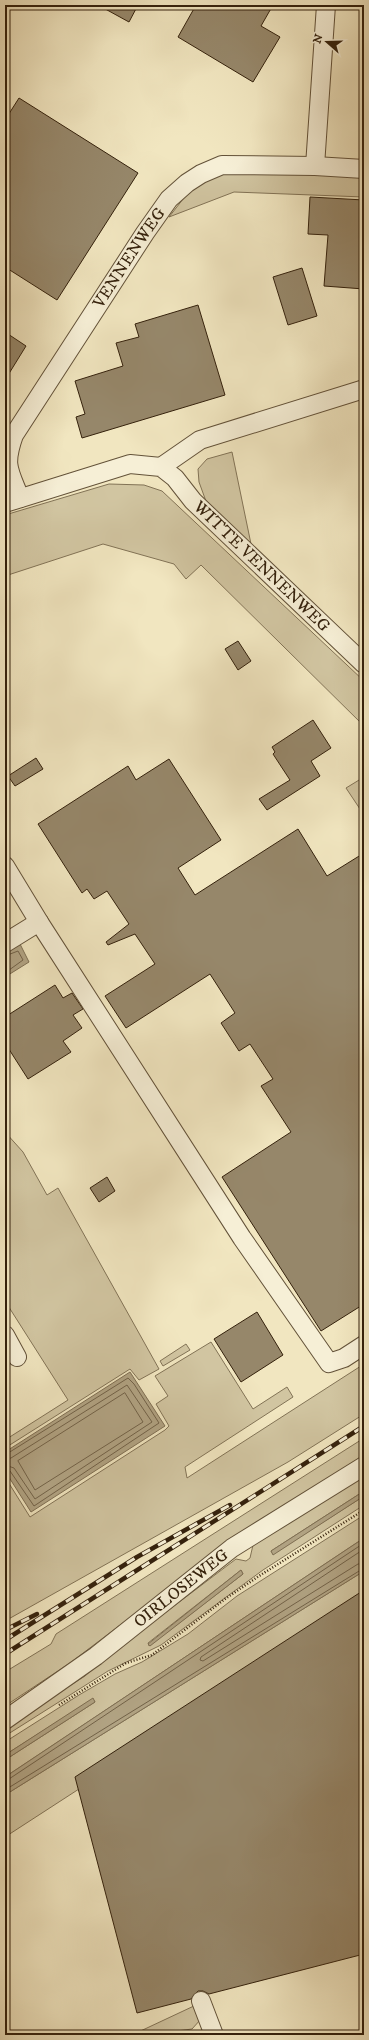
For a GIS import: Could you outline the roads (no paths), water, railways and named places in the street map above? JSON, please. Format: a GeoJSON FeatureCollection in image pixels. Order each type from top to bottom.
{"type":"FeatureCollection","features":[{"type":"Feature","properties":{"kind":"street"},"geometry":{"type":"LineString","coordinates":[[315,166],[326,5]]}},
{"type":"Feature","properties":{"kind":"street","name":"VENNENWEG"},"geometry":{"type":"LineString","coordinates":[[12,500],[7,467],[9,451],[14,436],[145,233],[169,200],[187,183],[201,174],[222,165],[315,166],[364,169]]}},
{"type":"Feature","properties":{"kind":"street"},"geometry":{"type":"LineString","coordinates":[[160,468],[200,440],[364,388]]}},
{"type":"Feature","properties":{"kind":"street","name":"WITTE VENNENWEG"},"geometry":{"type":"LineString","coordinates":[[12,500],[130,464],[160,468],[176,478],[193,501],[364,664]]}},
{"type":"Feature","properties":{"kind":"street"},"geometry":{"type":"LineString","coordinates":[[5,866],[39,922],[242,1238],[329,1363],[344,1358],[364,1345]]}},
{"type":"Feature","properties":{"kind":"street"},"geometry":{"type":"LineString","coordinates":[[5,943],[39,922]]}},
{"type":"Feature","properties":{"kind":"street"},"geometry":{"type":"LineString","coordinates":[[5,1335],[18,1357]]}},
{"type":"Feature","properties":{"kind":"street","name":"OIRLOSEWEG"},"geometry":{"type":"LineString","coordinates":[[5,1720],[96,1656],[232,1548],[364,1466]]}},
{"type":"Feature","properties":{"kind":"street"},"geometry":{"type":"LineString","coordinates":[[201,2001],[214,2035]]}},
{"type":"Feature","properties":{"kind":"water"},"geometry":{"type":"Polygon","coordinates":[[[20,944],[29,962],[5,977],[5,953],[20,944]]]}},
{"type":"Feature","properties":{"kind":"water"},"geometry":{"type":"Polygon","coordinates":[[[130,1372],[165,1426],[31,1512],[5,1471],[5,1452],[130,1372]]]}},
{"type":"Feature","properties":{"kind":"water"},"geometry":{"type":"Polygon","coordinates":[[[364,1491],[364,1496],[273,1555],[271,1551],[364,1491]]]}},
{"type":"Feature","properties":{"kind":"water"},"geometry":{"type":"Polygon","coordinates":[[[364,1538],[364,1571],[5,1795],[5,1777],[364,1538]]]}},
{"type":"Feature","properties":{"kind":"water"},"geometry":{"type":"Polygon","coordinates":[[[241,1570],[243,1574],[150,1646],[148,1644],[241,1570]]]}},
{"type":"Feature","properties":{"kind":"water"},"geometry":{"type":"Polygon","coordinates":[[[93,1698],[95,1702],[5,1760],[5,1755],[93,1698]]]}},
{"type":"Feature","properties":{"kind":"railway"},"geometry":{"type":"LineString","coordinates":[[5,1654],[364,1426]]}},
{"type":"Feature","properties":{"kind":"railway"},"geometry":{"type":"LineString","coordinates":[[5,1640],[137,1557],[230,1505]]}},
{"type":"Feature","properties":{"kind":"railway"},"geometry":{"type":"LineString","coordinates":[[5,1630],[37,1614]]}}]}
